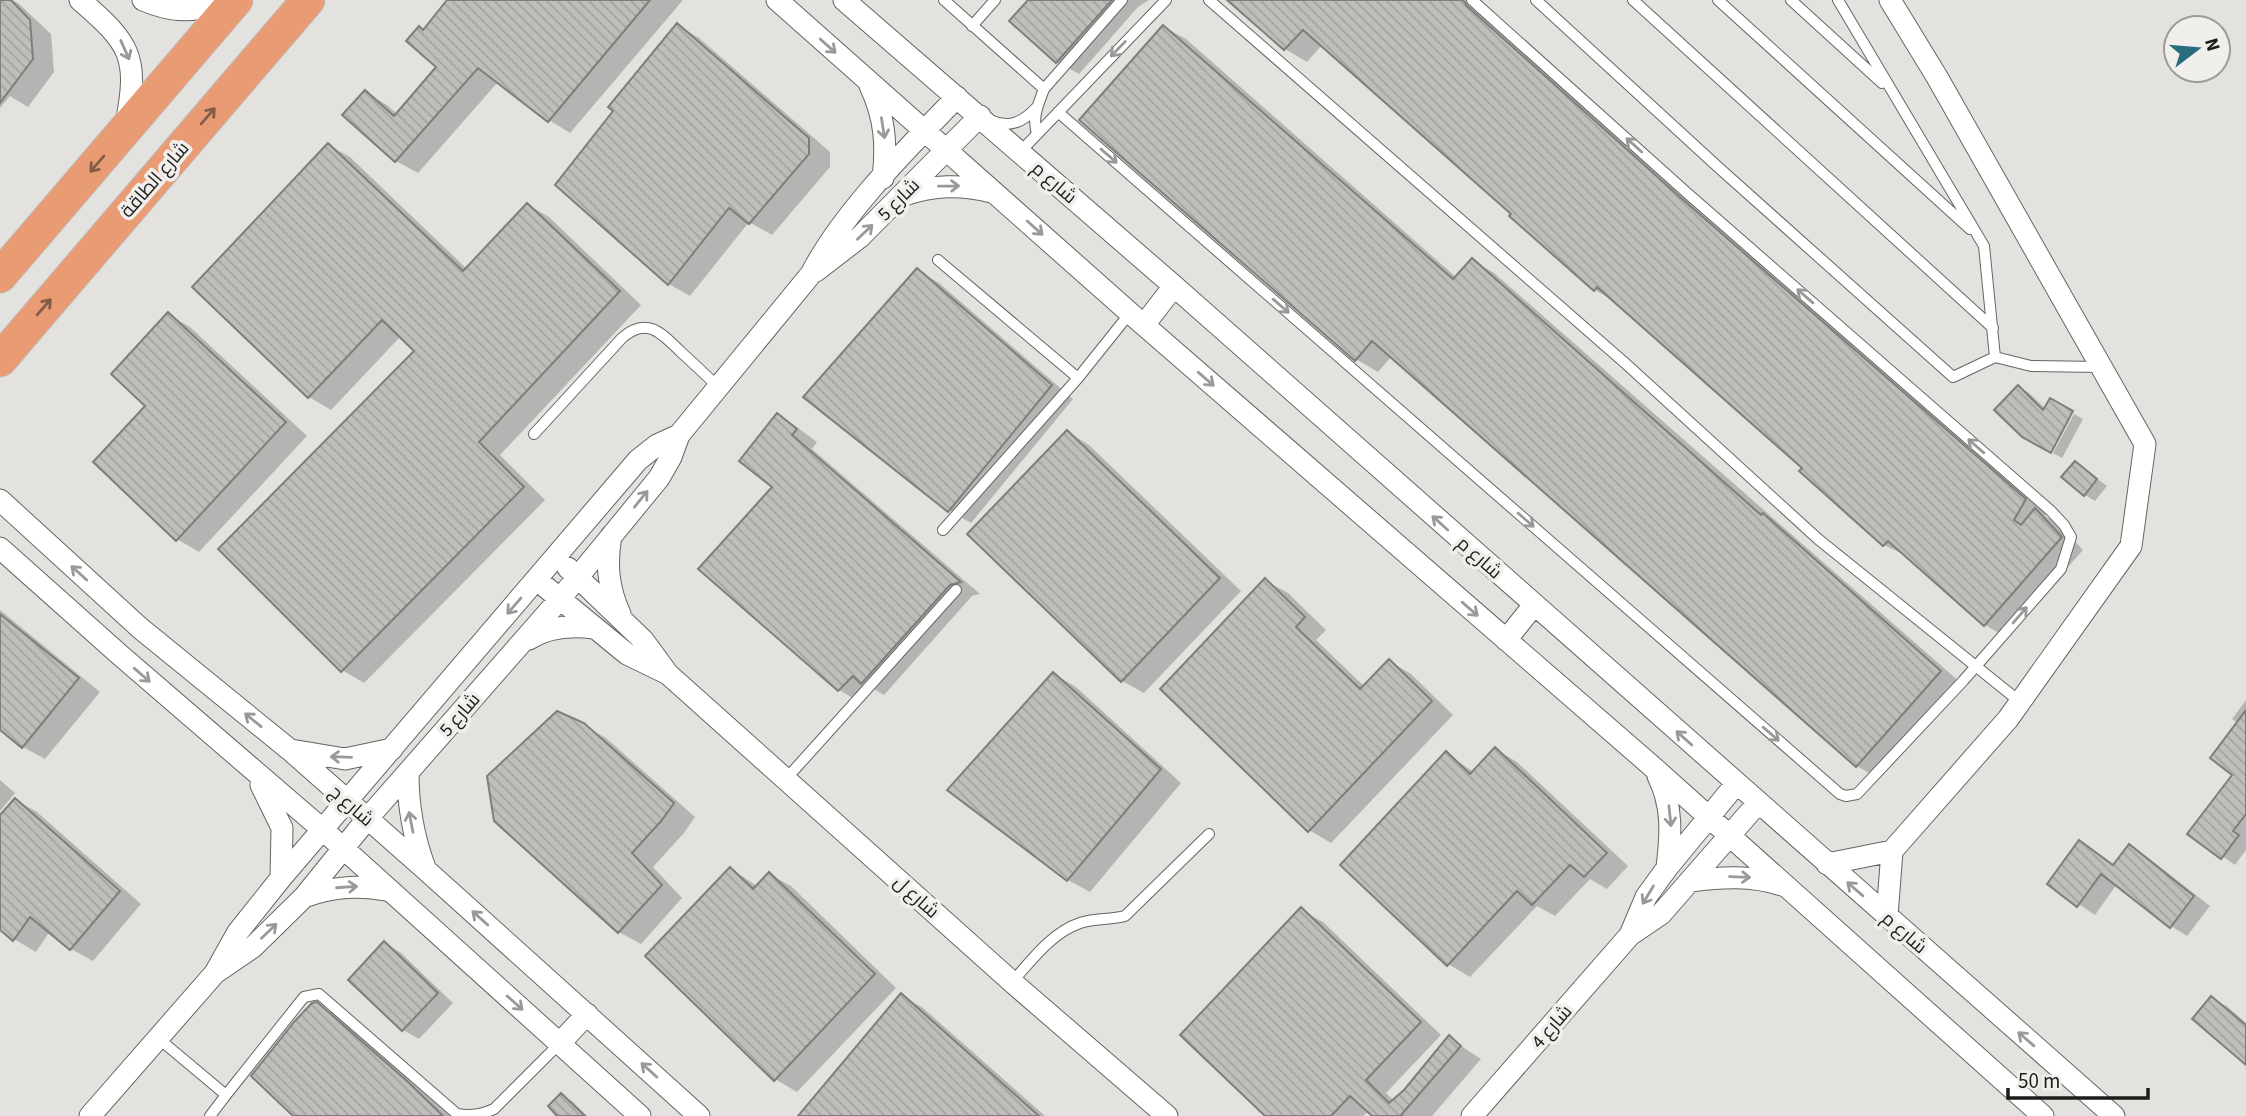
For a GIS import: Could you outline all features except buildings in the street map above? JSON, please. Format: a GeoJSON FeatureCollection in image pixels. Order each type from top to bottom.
{"type":"FeatureCollection","features":[{"type":"Feature","properties":{"kind":"main road"},"geometry":{"type":"LineString","coordinates":[[0,276],[236,0]]}},
{"type":"Feature","properties":{"kind":"main road","name":"شارع الطاقة"},"geometry":{"type":"LineString","coordinates":[[3,359],[302,5]]}},
{"type":"Feature","properties":{"kind":"street"},"geometry":{"type":"LineString","coordinates":[[80,0],[112,27],[126,47],[133,72],[125,132]]}},
{"type":"Feature","properties":{"kind":"street"},"geometry":{"type":"LineString","coordinates":[[143,0],[165,9],[186,10],[206,9],[226,0]]}},
{"type":"Feature","properties":{"kind":"street"},"geometry":{"type":"LineString","coordinates":[[777,0],[945,151],[1654,768],[2043,1116]]}},
{"type":"Feature","properties":{"kind":"street","name":"شارع م"},"geometry":{"type":"LineString","coordinates":[[844,0],[1174,286],[2114,1116]]}},
{"type":"Feature","properties":{"kind":"street"},"geometry":{"type":"LineString","coordinates":[[1887,916],[1892,851],[2008,719],[2131,547],[2144,444],[1937,76],[1890,0]]}},
{"type":"Feature","properties":{"kind":"street"},"geometry":{"type":"LineString","coordinates":[[868,81],[884,128],[886,153],[883,178]]}},
{"type":"Feature","properties":{"kind":"street","name":"شارع 5"},"geometry":{"type":"LineString","coordinates":[[215,973],[253,947],[304,897],[367,819],[578,578],[659,478],[679,435],[811,274],[834,236],[957,97]]}},
{"type":"Feature","properties":{"kind":"street","name":"شارع 5"},"geometry":{"type":"LineString","coordinates":[[811,274],[849,247],[979,116]]}},
{"type":"Feature","properties":{"kind":"street"},"geometry":{"type":"LineString","coordinates":[[902,196],[924,188],[948,185],[973,187],[996,194]]}},
{"type":"Feature","properties":{"kind":"street"},"geometry":{"type":"LineString","coordinates":[[1137,319],[1174,286]]}},
{"type":"Feature","properties":{"kind":"street","name":"شارع 5"},"geometry":{"type":"LineString","coordinates":[[90,1116],[215,973],[238,932],[281,878],[638,460],[657,445],[679,435]]}},
{"type":"Feature","properties":{"kind":"street","name":"شارع ج"},"geometry":{"type":"LineString","coordinates":[[0,500],[140,628],[290,750],[699,1116]]}},
{"type":"Feature","properties":{"kind":"street"},"geometry":{"type":"LineString","coordinates":[[612,535],[608,578],[622,619]]}},
{"type":"Feature","properties":{"kind":"street","name":"شارع ج"},"geometry":{"type":"LineString","coordinates":[[0,548],[323,830],[640,1116]]}},
{"type":"Feature","properties":{"kind":"street","name":"شارع ل"},"geometry":{"type":"LineString","coordinates":[[557,556],[643,640],[668,674],[1012,982],[1167,1116]]}},
{"type":"Feature","properties":{"kind":"street","name":"شارع ل"},"geometry":{"type":"LineString","coordinates":[[537,580],[627,654],[668,674]]}},
{"type":"Feature","properties":{"kind":"street"},"geometry":{"type":"LineString","coordinates":[[1506,640],[1534,605]]}},
{"type":"Feature","properties":{"kind":"street"},"geometry":{"type":"LineString","coordinates":[[516,648],[533,636],[552,628],[573,625],[594,628]]}},
{"type":"Feature","properties":{"kind":"street"},"geometry":{"type":"LineString","coordinates":[[120,655],[140,628]]}},
{"type":"Feature","properties":{"kind":"street"},"geometry":{"type":"LineString","coordinates":[[290,750],[345,759],[392,749]]}},
{"type":"Feature","properties":{"kind":"street"},"geometry":{"type":"LineString","coordinates":[[1654,768],[1669,806],[1671,827],[1667,868]]}},
{"type":"Feature","properties":{"kind":"street"},"geometry":{"type":"LineString","coordinates":[[253,771],[282,828],[281,878]]}},
{"type":"Feature","properties":{"kind":"street"},"geometry":{"type":"LineString","coordinates":[[408,773],[410,815],[415,840],[426,870]]}},
{"type":"Feature","properties":{"kind":"street","name":"شارع 4"},"geometry":{"type":"LineString","coordinates":[[1630,935],[1646,897],[1736,784]]}},
{"type":"Feature","properties":{"kind":"street","name":"شارع 4"},"geometry":{"type":"LineString","coordinates":[[1472,1116],[1630,935],[1661,914],[1758,803]]}},
{"type":"Feature","properties":{"kind":"street"},"geometry":{"type":"LineString","coordinates":[[1828,864],[1892,851]]}},
{"type":"Feature","properties":{"kind":"street"},"geometry":{"type":"LineString","coordinates":[[1690,881],[1741,877],[1770,881],[1788,887]]}},
{"type":"Feature","properties":{"kind":"street"},"geometry":{"type":"LineString","coordinates":[[304,897],[346,886],[391,891]]}},
{"type":"Feature","properties":{"kind":"street"},"geometry":{"type":"LineString","coordinates":[[560,1043],[587,1014]]}},
{"type":"Feature","properties":{"kind":"lane"},"geometry":{"type":"LineString","coordinates":[[944,0],[1044,89]]}},
{"type":"Feature","properties":{"kind":"lane"},"geometry":{"type":"LineString","coordinates":[[972,26],[995,0]]}},
{"type":"Feature","properties":{"kind":"lane"},"geometry":{"type":"LineString","coordinates":[[1037,134],[1034,124],[1044,89],[1122,0]]}},
{"type":"Feature","properties":{"kind":"lane"},"geometry":{"type":"LineString","coordinates":[[1020,152],[1166,0]]}},
{"type":"Feature","properties":{"kind":"lane"},"geometry":{"type":"LineString","coordinates":[[1209,0],[1625,363],[1818,539],[2019,701]]}},
{"type":"Feature","properties":{"kind":"lane"},"geometry":{"type":"LineString","coordinates":[[1058,112],[1840,794],[1857,794],[1963,681],[2060,569],[2071,537],[2064,526],[1472,0]]}},
{"type":"Feature","properties":{"kind":"lane"},"geometry":{"type":"LineString","coordinates":[[1536,0],[1953,377],[1995,357],[2031,366],[2101,367]]}},
{"type":"Feature","properties":{"kind":"lane"},"geometry":{"type":"LineString","coordinates":[[1633,0],[1993,328]]}},
{"type":"Feature","properties":{"kind":"lane"},"geometry":{"type":"LineString","coordinates":[[1718,0],[1980,239]]}},
{"type":"Feature","properties":{"kind":"lane"},"geometry":{"type":"LineString","coordinates":[[1791,0],[1891,92]]}},
{"type":"Feature","properties":{"kind":"lane"},"geometry":{"type":"LineString","coordinates":[[1838,0],[1984,246],[1995,357]]}},
{"type":"Feature","properties":{"kind":"lane"},"geometry":{"type":"LineString","coordinates":[[979,116],[1010,125],[1030,115],[1037,108]]}},
{"type":"Feature","properties":{"kind":"lane"},"geometry":{"type":"LineString","coordinates":[[938,260],[1078,378]]}},
{"type":"Feature","properties":{"kind":"lane"},"geometry":{"type":"LineString","coordinates":[[943,530],[1078,378],[1137,319]]}},
{"type":"Feature","properties":{"kind":"lane"},"geometry":{"type":"LineString","coordinates":[[534,434],[622,338],[640,328],[654,329],[666,336],[718,387]]}},
{"type":"Feature","properties":{"kind":"lane"},"geometry":{"type":"LineString","coordinates":[[786,779],[956,590]]}},
{"type":"Feature","properties":{"kind":"lane"},"geometry":{"type":"LineString","coordinates":[[1012,982],[1049,941],[1081,922],[1125,916],[1209,835]]}},
{"type":"Feature","properties":{"kind":"lane"},"geometry":{"type":"LineString","coordinates":[[210,1116],[304,997],[313,994],[320,994],[457,1114],[469,1116],[494,1109],[560,1043]]}},
{"type":"Feature","properties":{"kind":"lane"},"geometry":{"type":"LineString","coordinates":[[158,1038],[226,1095]]}}]}
